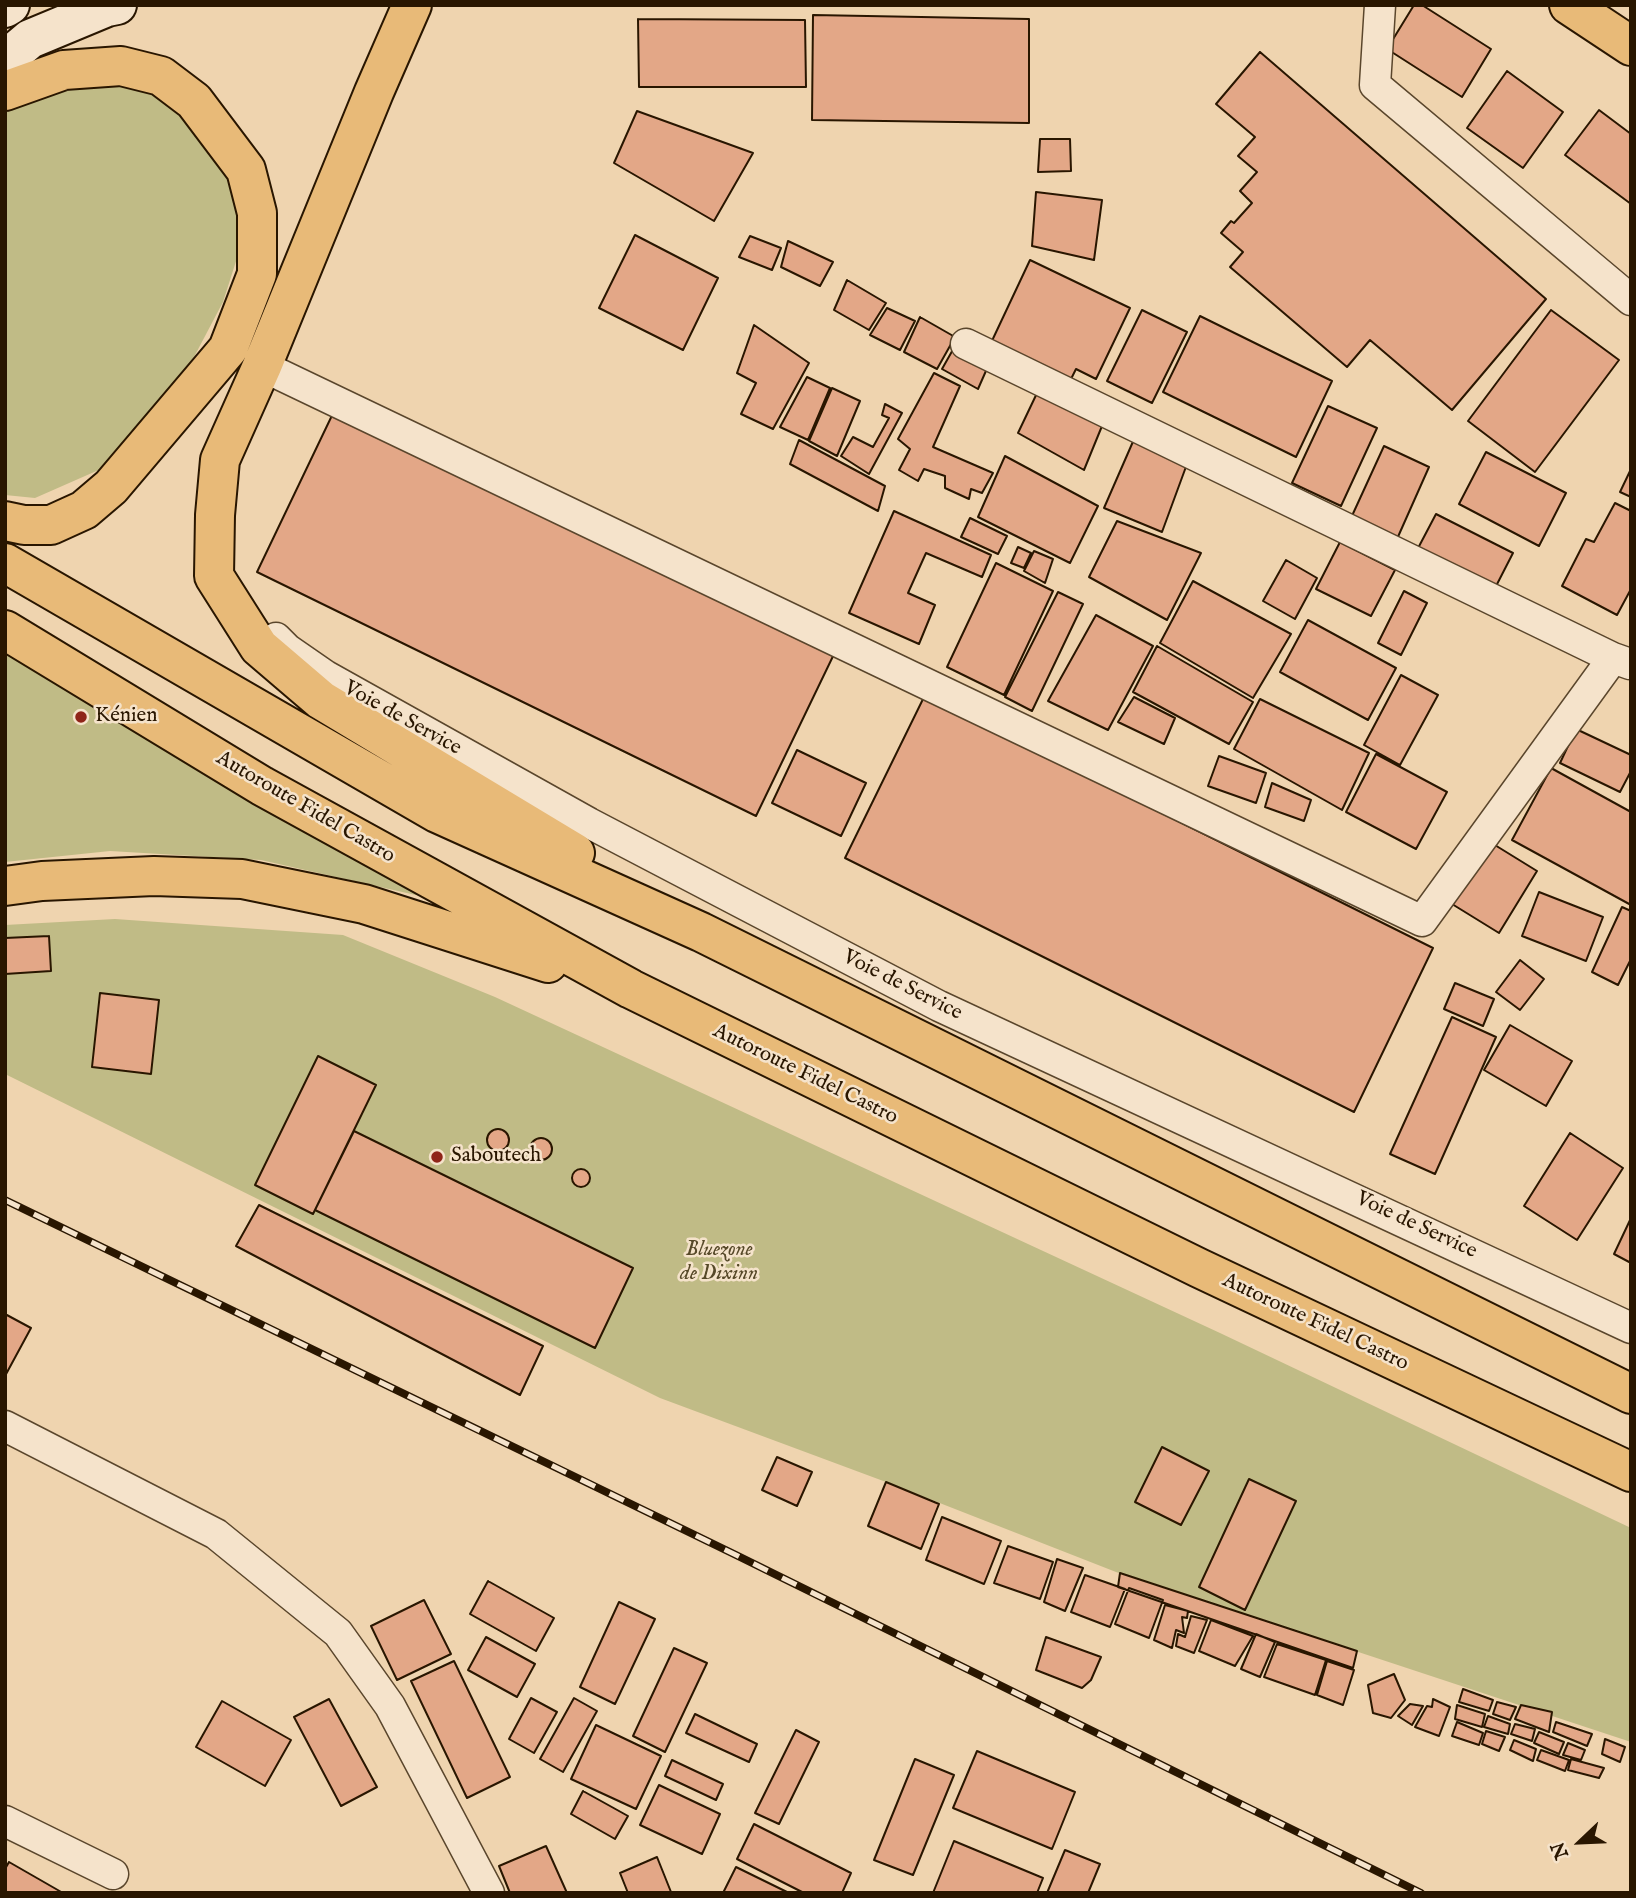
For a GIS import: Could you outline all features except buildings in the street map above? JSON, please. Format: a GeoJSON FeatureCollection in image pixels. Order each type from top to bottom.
{"type":"FeatureCollection","features":[{"type":"Feature","properties":{"kind":"main road"},"geometry":{"type":"LineString","coordinates":[[5,8],[10,5]]}},
{"type":"Feature","properties":{"kind":"main road"},"geometry":{"type":"LineString","coordinates":[[5,60],[30,39],[117,5]]}},
{"type":"Feature","properties":{"kind":"main road"},"geometry":{"type":"LineString","coordinates":[[412,5],[262,366],[220,460],[215,515],[214,576],[259,646],[321,700],[537,829],[701,932]]}},
{"type":"Feature","properties":{"kind":"main road"},"geometry":{"type":"LineString","coordinates":[[1563,5],[1570,6],[1631,46]]}},
{"type":"Feature","properties":{"kind":"main road"},"geometry":{"type":"LineString","coordinates":[[5,91],[64,70],[121,66],[161,76],[194,101],[246,170],[257,213],[257,274],[228,349],[111,486],[84,510],[51,524],[24,525],[5,521]]}},
{"type":"Feature","properties":{"kind":"main road"},"geometry":{"type":"LineString","coordinates":[[5,563],[437,813],[701,932],[1631,1394]]}},
{"type":"Feature","properties":{"kind":"main road","name":"Autoroute Fidel Castro"},"geometry":{"type":"LineString","coordinates":[[5,630],[262,786],[631,989],[1199,1268],[1631,1472]]}},
{"type":"Feature","properties":{"kind":"main road"},"geometry":{"type":"LineString","coordinates":[[5,886],[42,881],[154,876],[242,879],[364,904],[631,989]]}},
{"type":"Feature","properties":{"kind":"street"},"geometry":{"type":"LineString","coordinates":[[1381,5],[1376,85],[1631,300]]}},
{"type":"Feature","properties":{"kind":"street"},"geometry":{"type":"LineString","coordinates":[[262,366],[1422,921],[1622,661],[966,344]]}},
{"type":"Feature","properties":{"kind":"street","name":"Voie de Service"},"geometry":{"type":"LineString","coordinates":[[214,576],[286,649],[326,676],[589,823],[939,1006],[1631,1328]]}},
{"type":"Feature","properties":{"kind":"street"},"geometry":{"type":"LineString","coordinates":[[5,1426],[216,1534],[338,1633],[390,1706],[489,1893]]}},
{"type":"Feature","properties":{"kind":"street"},"geometry":{"type":"LineString","coordinates":[[5,1821],[113,1874]]}},
{"type":"Feature","properties":{"kind":"green space"},"geometry":{"type":"Polygon","coordinates":[[[105,78],[152,92],[192,120],[221,159],[237,206],[238,255],[223,302],[194,357],[153,410],[101,469],[35,498],[5,495],[5,99],[105,78]]]}},
{"type":"Feature","properties":{"kind":"green space"},"geometry":{"type":"Polygon","coordinates":[[[5,641],[451,903],[261,860],[110,851],[5,862],[5,641]]]}},
{"type":"Feature","properties":{"kind":"green space","name":"Bluezone de Dixinn"},"geometry":{"type":"Polygon","coordinates":[[[115,919],[343,935],[495,997],[1220,1333],[1631,1528],[1631,1742],[1116,1572],[660,1398],[5,1074],[5,925],[115,919]]]}},
{"type":"Feature","properties":{"kind":"railway"},"geometry":{"type":"LineString","coordinates":[[5,1200],[736,1555],[1421,1893]]}},
{"type":"Feature","properties":{"kind":"place","name":"Kénien"},"geometry":{"type":"Point","coordinates":[81,717]}},
{"type":"Feature","properties":{"kind":"place","name":"Saboutech"},"geometry":{"type":"Point","coordinates":[437,1157]}}]}
